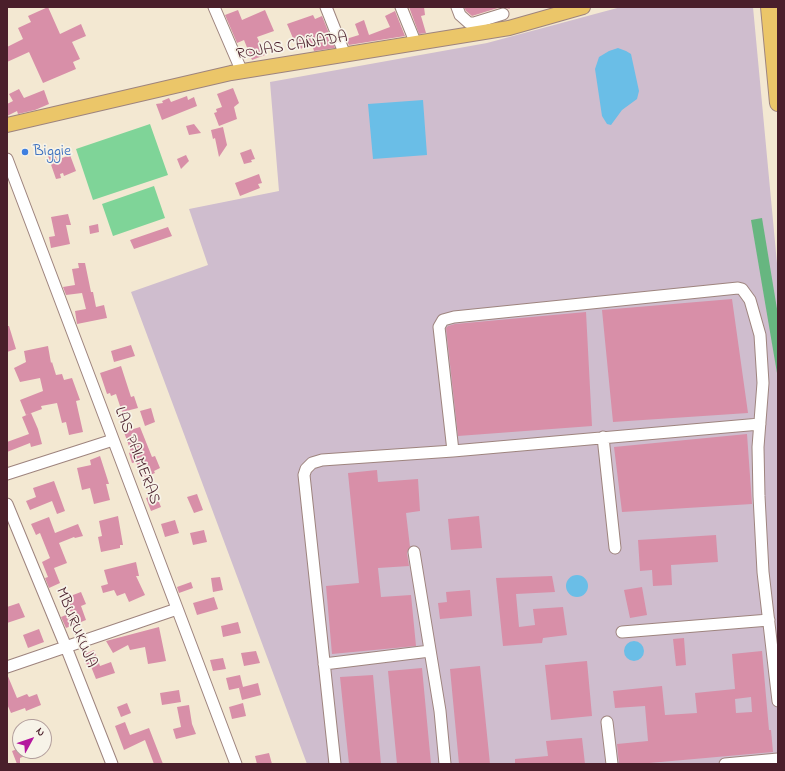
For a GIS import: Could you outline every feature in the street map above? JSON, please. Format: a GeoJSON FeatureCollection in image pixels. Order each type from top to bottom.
{"type":"FeatureCollection","features":[{"type":"Feature","properties":{"kind":"highway"},"geometry":{"type":"LineString","coordinates":[[769,7],[778,103]]}},
{"type":"Feature","properties":{"kind":"main road","name":"ROJAS CAÑADA"},"geometry":{"type":"LineString","coordinates":[[7,125],[242,72],[509,28],[581,7]]}},
{"type":"Feature","properties":{"kind":"street"},"geometry":{"type":"LineString","coordinates":[[214,7],[242,72]]}},
{"type":"Feature","properties":{"kind":"street"},"geometry":{"type":"LineString","coordinates":[[326,7],[345,55]]}},
{"type":"Feature","properties":{"kind":"street"},"geometry":{"type":"LineString","coordinates":[[401,7],[416,44]]}},
{"type":"Feature","properties":{"kind":"street"},"geometry":{"type":"LineString","coordinates":[[457,7],[460,15],[469,23],[474,24],[501,10],[509,28]]}},
{"type":"Feature","properties":{"kind":"street","name":"LAS PALMERAS"},"geometry":{"type":"LineString","coordinates":[[7,159],[236,764]]}},
{"type":"Feature","properties":{"kind":"street"},"geometry":{"type":"LineString","coordinates":[[453,451],[439,327],[443,320],[454,317],[738,288],[745,292],[750,300],[760,335],[763,383],[758,447],[759,496],[763,572],[775,653],[778,701]]}},
{"type":"Feature","properties":{"kind":"street"},"geometry":{"type":"LineString","coordinates":[[335,764],[304,475],[306,469],[312,463],[322,460],[453,451],[760,424]]}},
{"type":"Feature","properties":{"kind":"street"},"geometry":{"type":"LineString","coordinates":[[604,438],[615,548]]}},
{"type":"Feature","properties":{"kind":"street"},"geometry":{"type":"LineString","coordinates":[[7,474],[113,440]]}},
{"type":"Feature","properties":{"kind":"street","name":"MBURUKUJA"},"geometry":{"type":"LineString","coordinates":[[7,504],[112,764]]}},
{"type":"Feature","properties":{"kind":"street"},"geometry":{"type":"LineString","coordinates":[[414,552],[440,711],[445,764]]}},
{"type":"Feature","properties":{"kind":"street"},"geometry":{"type":"LineString","coordinates":[[7,667],[177,609]]}},
{"type":"Feature","properties":{"kind":"street"},"geometry":{"type":"LineString","coordinates":[[622,632],[769,620]]}},
{"type":"Feature","properties":{"kind":"street"},"geometry":{"type":"LineString","coordinates":[[324,664],[430,651]]}},
{"type":"Feature","properties":{"kind":"street"},"geometry":{"type":"LineString","coordinates":[[607,722],[612,764]]}},
{"type":"Feature","properties":{"kind":"street"},"geometry":{"type":"LineString","coordinates":[[725,764],[778,759]]}},
{"type":"Feature","properties":{"kind":"shaded area"},"geometry":{"type":"Polygon","coordinates":[[[621,7],[753,7],[778,274],[778,764],[307,764],[131,292],[208,265],[189,209],[279,191],[270,82],[487,43],[621,7]]]}},
{"type":"Feature","properties":{"kind":"green space"},"geometry":{"type":"Polygon","coordinates":[[[150,124],[168,175],[93,200],[76,149],[150,124]]]}},
{"type":"Feature","properties":{"kind":"green space"},"geometry":{"type":"Polygon","coordinates":[[[154,186],[165,218],[113,236],[102,204],[154,186]]]}},
{"type":"Feature","properties":{"kind":"green space"},"geometry":{"type":"Polygon","coordinates":[[[762,218],[778,315],[778,379],[751,220],[762,218]]]}},
{"type":"Feature","properties":{"kind":"water"},"geometry":{"type":"Polygon","coordinates":[[[618,48],[631,54],[639,91],[637,99],[622,110],[611,125],[607,124],[602,116],[595,69],[599,57],[618,48]]]}},
{"type":"Feature","properties":{"kind":"water"},"geometry":{"type":"Polygon","coordinates":[[[423,100],[427,155],[373,159],[368,104],[423,100]]]}},
{"type":"Feature","properties":{"kind":"water"},"geometry":{"type":"Polygon","coordinates":[[[577,575],[585,578],[588,586],[585,594],[577,597],[569,594],[566,586],[569,578],[577,575]]]}},
{"type":"Feature","properties":{"kind":"water"},"geometry":{"type":"Polygon","coordinates":[[[630,641],[638,641],[644,647],[644,655],[638,661],[630,661],[624,655],[624,647],[630,641]]]}},
{"type":"Feature","properties":{"kind":"building"},"geometry":{"type":"Polygon","coordinates":[[[48,7],[60,34],[81,24],[86,36],[72,42],[80,59],[73,62],[76,69],[43,83],[29,52],[7,62],[7,47],[23,39],[18,28],[31,22],[28,16],[48,7]]]}},
{"type":"Feature","properties":{"kind":"building"},"geometry":{"type":"Polygon","coordinates":[[[409,7],[424,7],[425,15],[421,16],[426,33],[419,34],[409,7]]]}},
{"type":"Feature","properties":{"kind":"building"},"geometry":{"type":"Polygon","coordinates":[[[464,7],[501,7],[472,16],[464,7]]]}},
{"type":"Feature","properties":{"kind":"building"},"geometry":{"type":"Polygon","coordinates":[[[238,10],[242,20],[265,10],[274,31],[257,37],[265,55],[252,60],[244,40],[237,43],[225,15],[238,10]]]}},
{"type":"Feature","properties":{"kind":"building"},"geometry":{"type":"Polygon","coordinates":[[[395,11],[405,36],[349,45],[346,39],[359,35],[355,24],[364,20],[369,35],[390,27],[385,16],[395,11]]]}},
{"type":"Feature","properties":{"kind":"building"},"geometry":{"type":"Polygon","coordinates":[[[313,15],[315,19],[322,16],[335,48],[314,51],[312,44],[298,50],[287,24],[313,15]]]}},
{"type":"Feature","properties":{"kind":"building"},"geometry":{"type":"Polygon","coordinates":[[[233,88],[239,103],[234,107],[237,119],[219,126],[214,113],[217,112],[216,109],[222,107],[217,94],[233,88]]]}},
{"type":"Feature","properties":{"kind":"building"},"geometry":{"type":"Polygon","coordinates":[[[19,89],[24,98],[44,90],[49,104],[35,110],[18,114],[17,111],[7,116],[7,104],[13,101],[9,94],[19,89]]]}},
{"type":"Feature","properties":{"kind":"building"},"geometry":{"type":"Polygon","coordinates":[[[187,96],[188,100],[194,97],[197,106],[162,120],[156,104],[163,103],[162,101],[169,98],[171,102],[187,96]]]}},
{"type":"Feature","properties":{"kind":"building"},"geometry":{"type":"Polygon","coordinates":[[[194,124],[201,133],[189,135],[186,126],[194,124]]]}},
{"type":"Feature","properties":{"kind":"building"},"geometry":{"type":"Polygon","coordinates":[[[223,127],[227,145],[219,157],[215,138],[213,139],[211,130],[223,127]]]}},
{"type":"Feature","properties":{"kind":"building"},"geometry":{"type":"Polygon","coordinates":[[[251,149],[255,159],[251,160],[252,162],[244,164],[240,153],[251,149]]]}},
{"type":"Feature","properties":{"kind":"building"},"geometry":{"type":"Polygon","coordinates":[[[55,154],[57,160],[70,155],[76,171],[64,176],[63,173],[60,174],[61,178],[56,179],[48,156],[55,154]]]}},
{"type":"Feature","properties":{"kind":"building"},"geometry":{"type":"Polygon","coordinates":[[[186,155],[189,161],[181,169],[177,159],[186,155]]]}},
{"type":"Feature","properties":{"kind":"building"},"geometry":{"type":"Polygon","coordinates":[[[259,174],[262,183],[258,184],[260,188],[240,196],[235,183],[259,174]]]}},
{"type":"Feature","properties":{"kind":"building"},"geometry":{"type":"Polygon","coordinates":[[[68,214],[71,225],[66,225],[70,244],[51,248],[49,237],[55,236],[51,217],[68,214]]]}},
{"type":"Feature","properties":{"kind":"building"},"geometry":{"type":"Polygon","coordinates":[[[98,224],[99,232],[90,234],[89,226],[98,224]]]}},
{"type":"Feature","properties":{"kind":"building"},"geometry":{"type":"Polygon","coordinates":[[[168,227],[172,236],[134,249],[130,240],[168,227]]]}},
{"type":"Feature","properties":{"kind":"building"},"geometry":{"type":"Polygon","coordinates":[[[78,263],[85,263],[91,292],[93,292],[96,307],[104,305],[107,318],[77,324],[75,311],[86,309],[82,293],[66,295],[63,287],[75,285],[72,269],[79,268],[78,263]]]}},
{"type":"Feature","properties":{"kind":"building"},"geometry":{"type":"Polygon","coordinates":[[[732,299],[748,413],[613,422],[602,310],[732,299]]]}},
{"type":"Feature","properties":{"kind":"building"},"geometry":{"type":"Polygon","coordinates":[[[586,312],[592,426],[458,436],[446,328],[448,326],[455,324],[586,312]]]}},
{"type":"Feature","properties":{"kind":"building"},"geometry":{"type":"Polygon","coordinates":[[[7,326],[9,326],[16,349],[7,352],[7,326]]]}},
{"type":"Feature","properties":{"kind":"building"},"geometry":{"type":"Polygon","coordinates":[[[131,345],[135,356],[114,362],[111,351],[131,345]]]}},
{"type":"Feature","properties":{"kind":"building"},"geometry":{"type":"Polygon","coordinates":[[[48,346],[51,363],[52,362],[56,375],[62,374],[64,380],[72,378],[80,400],[76,401],[83,432],[69,435],[66,422],[62,423],[57,403],[41,406],[42,409],[26,415],[20,400],[43,391],[40,378],[20,382],[14,368],[26,362],[24,351],[48,346]]]}},
{"type":"Feature","properties":{"kind":"building"},"geometry":{"type":"Polygon","coordinates":[[[121,366],[131,397],[134,396],[138,408],[122,412],[116,394],[111,396],[110,393],[107,394],[100,373],[121,366]]]}},
{"type":"Feature","properties":{"kind":"building"},"geometry":{"type":"Polygon","coordinates":[[[151,408],[155,422],[145,426],[140,411],[151,408]]]}},
{"type":"Feature","properties":{"kind":"building"},"geometry":{"type":"Polygon","coordinates":[[[31,413],[38,429],[42,444],[31,447],[30,443],[7,452],[7,442],[29,434],[22,417],[31,413]]]}},
{"type":"Feature","properties":{"kind":"building"},"geometry":{"type":"Polygon","coordinates":[[[140,427],[152,457],[155,456],[160,468],[154,471],[155,473],[145,477],[144,474],[141,475],[136,462],[132,463],[129,453],[131,452],[124,432],[140,427]]]}},
{"type":"Feature","properties":{"kind":"building"},"geometry":{"type":"Polygon","coordinates":[[[747,434],[752,504],[622,512],[614,447],[747,434]]]}},
{"type":"Feature","properties":{"kind":"building"},"geometry":{"type":"Polygon","coordinates":[[[100,456],[109,484],[106,484],[110,500],[94,504],[90,488],[82,490],[77,468],[91,465],[90,460],[100,456]]]}},
{"type":"Feature","properties":{"kind":"building"},"geometry":{"type":"Polygon","coordinates":[[[377,470],[378,482],[418,479],[420,511],[406,513],[410,547],[407,553],[409,566],[378,568],[381,597],[411,595],[416,646],[332,654],[326,586],[359,583],[348,473],[377,470]]]}},
{"type":"Feature","properties":{"kind":"building"},"geometry":{"type":"Polygon","coordinates":[[[54,481],[65,511],[57,514],[52,501],[30,510],[26,501],[36,497],[33,488],[54,481]]]}},
{"type":"Feature","properties":{"kind":"building"},"geometry":{"type":"Polygon","coordinates":[[[197,494],[203,510],[194,513],[187,497],[197,494]]]}},
{"type":"Feature","properties":{"kind":"building"},"geometry":{"type":"Polygon","coordinates":[[[156,495],[161,507],[151,511],[146,498],[156,495]]]}},
{"type":"Feature","properties":{"kind":"building"},"geometry":{"type":"Polygon","coordinates":[[[118,516],[123,545],[120,545],[120,548],[101,552],[98,537],[102,536],[99,521],[118,516]]]}},
{"type":"Feature","properties":{"kind":"building"},"geometry":{"type":"Polygon","coordinates":[[[479,516],[482,548],[451,550],[448,519],[479,516]]]}},
{"type":"Feature","properties":{"kind":"building"},"geometry":{"type":"Polygon","coordinates":[[[49,517],[55,533],[78,524],[83,536],[74,537],[59,543],[67,563],[54,568],[60,583],[49,588],[45,578],[48,577],[42,562],[50,558],[40,533],[36,535],[31,524],[49,517]]]}},
{"type":"Feature","properties":{"kind":"building"},"geometry":{"type":"Polygon","coordinates":[[[175,520],[179,533],[165,537],[161,524],[175,520]]]}},
{"type":"Feature","properties":{"kind":"building"},"geometry":{"type":"Polygon","coordinates":[[[204,530],[207,542],[193,545],[190,533],[204,530]]]}},
{"type":"Feature","properties":{"kind":"building"},"geometry":{"type":"Polygon","coordinates":[[[716,535],[718,562],[671,565],[672,585],[653,586],[652,570],[640,571],[638,540],[716,535]]]}},
{"type":"Feature","properties":{"kind":"building"},"geometry":{"type":"Polygon","coordinates":[[[136,562],[139,576],[136,576],[145,595],[129,602],[125,593],[117,596],[114,590],[103,593],[101,586],[108,584],[104,570],[136,562]]]}},
{"type":"Feature","properties":{"kind":"building"},"geometry":{"type":"Polygon","coordinates":[[[552,576],[555,592],[516,594],[519,627],[535,625],[533,609],[563,607],[567,635],[543,638],[542,643],[503,646],[496,578],[552,576]]]}},
{"type":"Feature","properties":{"kind":"building"},"geometry":{"type":"Polygon","coordinates":[[[220,577],[223,590],[213,592],[211,578],[220,577]]]}},
{"type":"Feature","properties":{"kind":"building"},"geometry":{"type":"Polygon","coordinates":[[[191,582],[193,588],[179,593],[177,587],[191,582]]]}},
{"type":"Feature","properties":{"kind":"building"},"geometry":{"type":"Polygon","coordinates":[[[642,587],[647,615],[630,618],[624,590],[642,587]]]}},
{"type":"Feature","properties":{"kind":"building"},"geometry":{"type":"Polygon","coordinates":[[[470,590],[472,616],[440,619],[438,603],[447,602],[446,592],[470,590]]]}},
{"type":"Feature","properties":{"kind":"building"},"geometry":{"type":"Polygon","coordinates":[[[81,592],[86,604],[81,606],[86,620],[66,628],[61,617],[71,613],[65,598],[81,592]]]}},
{"type":"Feature","properties":{"kind":"building"},"geometry":{"type":"Polygon","coordinates":[[[214,597],[218,609],[197,615],[193,603],[214,597]]]}},
{"type":"Feature","properties":{"kind":"building"},"geometry":{"type":"Polygon","coordinates":[[[19,603],[25,617],[7,623],[7,607],[19,603]]]}},
{"type":"Feature","properties":{"kind":"building"},"geometry":{"type":"Polygon","coordinates":[[[238,622],[241,633],[223,637],[221,626],[238,622]]]}},
{"type":"Feature","properties":{"kind":"building"},"geometry":{"type":"Polygon","coordinates":[[[159,627],[166,661],[148,664],[145,647],[130,650],[128,645],[113,653],[106,641],[159,627]]]}},
{"type":"Feature","properties":{"kind":"building"},"geometry":{"type":"Polygon","coordinates":[[[39,629],[44,642],[28,648],[23,635],[39,629]]]}},
{"type":"Feature","properties":{"kind":"building"},"geometry":{"type":"Polygon","coordinates":[[[684,638],[686,665],[676,666],[673,639],[684,638]]]}},
{"type":"Feature","properties":{"kind":"building"},"geometry":{"type":"Polygon","coordinates":[[[94,650],[100,666],[111,662],[115,673],[96,679],[90,664],[87,665],[83,655],[94,650]]]}},
{"type":"Feature","properties":{"kind":"building"},"geometry":{"type":"Polygon","coordinates":[[[256,651],[260,663],[244,666],[241,653],[256,651]]]}},
{"type":"Feature","properties":{"kind":"building"},"geometry":{"type":"Polygon","coordinates":[[[762,651],[769,730],[771,730],[773,752],[638,764],[619,764],[617,744],[648,741],[645,706],[615,708],[613,691],[662,686],[665,715],[697,713],[695,693],[735,689],[732,654],[762,651]],[[751,697],[735,699],[736,713],[752,712],[751,697]]]}},
{"type":"Feature","properties":{"kind":"building"},"geometry":{"type":"Polygon","coordinates":[[[223,658],[226,669],[213,671],[210,660],[223,658]]]}},
{"type":"Feature","properties":{"kind":"building"},"geometry":{"type":"Polygon","coordinates":[[[587,661],[592,716],[551,720],[545,665],[587,661]]]}},
{"type":"Feature","properties":{"kind":"building"},"geometry":{"type":"Polygon","coordinates":[[[480,666],[490,764],[459,764],[450,669],[480,666]]]}},
{"type":"Feature","properties":{"kind":"building"},"geometry":{"type":"Polygon","coordinates":[[[422,668],[431,764],[397,764],[388,671],[422,668]]]}},
{"type":"Feature","properties":{"kind":"building"},"geometry":{"type":"Polygon","coordinates":[[[7,674],[17,698],[27,694],[29,697],[37,694],[41,705],[26,711],[25,708],[11,713],[7,704],[7,674]]]}},
{"type":"Feature","properties":{"kind":"building"},"geometry":{"type":"Polygon","coordinates":[[[240,675],[243,687],[229,690],[226,678],[240,675]]]}},
{"type":"Feature","properties":{"kind":"building"},"geometry":{"type":"Polygon","coordinates":[[[373,675],[381,764],[349,764],[340,677],[373,675]]]}},
{"type":"Feature","properties":{"kind":"building"},"geometry":{"type":"Polygon","coordinates":[[[258,683],[261,695],[242,700],[239,688],[258,683]]]}},
{"type":"Feature","properties":{"kind":"building"},"geometry":{"type":"Polygon","coordinates":[[[179,690],[181,702],[162,705],[160,693],[179,690]]]}},
{"type":"Feature","properties":{"kind":"building"},"geometry":{"type":"Polygon","coordinates":[[[127,703],[131,713],[121,717],[117,707],[127,703]]]}},
{"type":"Feature","properties":{"kind":"building"},"geometry":{"type":"Polygon","coordinates":[[[243,703],[246,716],[232,719],[229,707],[243,703]]]}},
{"type":"Feature","properties":{"kind":"building"},"geometry":{"type":"Polygon","coordinates":[[[189,705],[192,724],[196,734],[176,739],[173,729],[181,727],[177,707],[189,705]]]}},
{"type":"Feature","properties":{"kind":"building"},"geometry":{"type":"Polygon","coordinates":[[[125,722],[130,735],[149,728],[163,764],[154,764],[145,740],[124,750],[115,726],[125,722]]]}},
{"type":"Feature","properties":{"kind":"building"},"geometry":{"type":"Polygon","coordinates":[[[582,738],[585,764],[515,764],[515,759],[548,756],[546,741],[582,738]]]}},
{"type":"Feature","properties":{"kind":"building"},"geometry":{"type":"Polygon","coordinates":[[[269,753],[272,764],[257,764],[255,756],[269,753]]]}},
{"type":"Feature","properties":{"kind":"building"},"geometry":{"type":"Polygon","coordinates":[[[15,759],[20,759],[20,764],[17,764],[15,759]]]}},
{"type":"Feature","properties":{"kind":"place","name":"Biggie"},"geometry":{"type":"Point","coordinates":[25,152]}}]}
